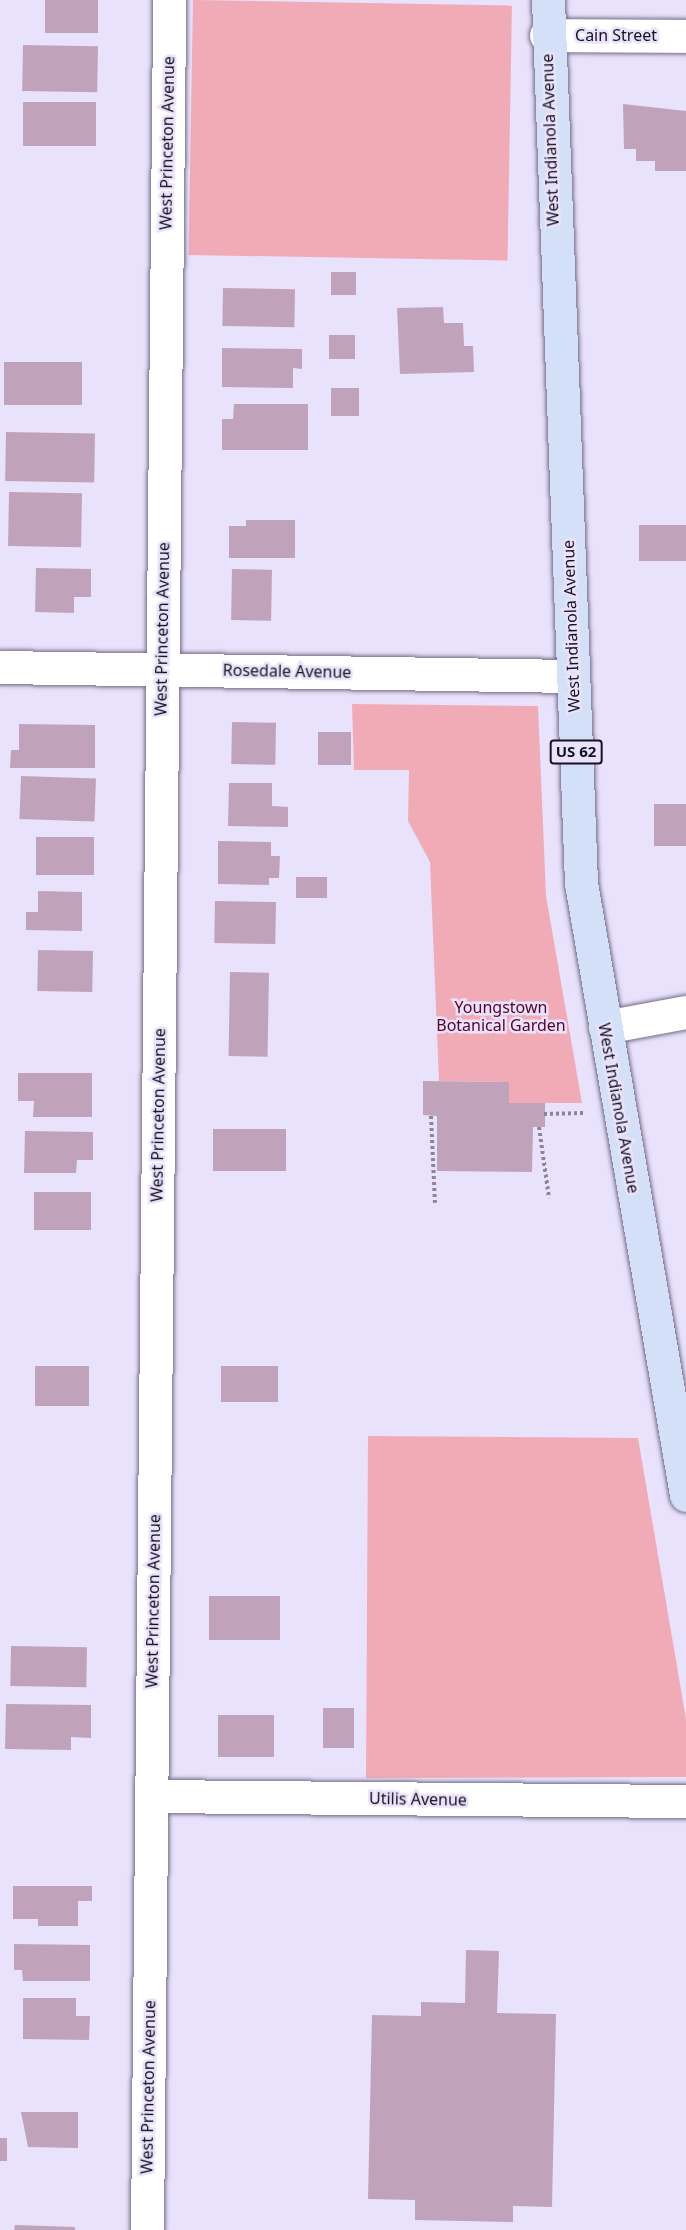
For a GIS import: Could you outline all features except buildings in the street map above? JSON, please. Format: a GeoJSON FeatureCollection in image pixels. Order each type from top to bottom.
{"type":"FeatureCollection","features":[{"type":"Feature","properties":{"kind":"main road","name":"West Indianola Avenue"},"geometry":{"type":"LineString","coordinates":[[548,0],[546,35],[581,883],[686,1495]]}},
{"type":"Feature","properties":{"kind":"street","name":"West Princeton Avenue"},"geometry":{"type":"LineString","coordinates":[[147,2230],[169,0]]}},
{"type":"Feature","properties":{"kind":"street","name":"Cain Street"},"geometry":{"type":"LineString","coordinates":[[546,35],[686,36]]}},
{"type":"Feature","properties":{"kind":"street","name":"Rosedale Avenue"},"geometry":{"type":"LineString","coordinates":[[0,667],[573,676]]}},
{"type":"Feature","properties":{"kind":"street"},"geometry":{"type":"LineString","coordinates":[[605,1027],[686,1012]]}},
{"type":"Feature","properties":{"kind":"street","name":"Utilis Avenue"},"geometry":{"type":"LineString","coordinates":[[151,1796],[686,1801]]}},
{"type":"Feature","properties":{"kind":"path"},"geometry":{"type":"LineString","coordinates":[[544,1114],[584,1113]]}},
{"type":"Feature","properties":{"kind":"path"},"geometry":{"type":"LineString","coordinates":[[431,1116],[435,1203]]}},
{"type":"Feature","properties":{"kind":"path"},"geometry":{"type":"LineString","coordinates":[[539,1127],[549,1198]]}},
{"type":"Feature","properties":{"kind":"green space"},"geometry":{"type":"Polygon","coordinates":[[[193,0],[512,6],[508,261],[189,255],[193,0]]]}},
{"type":"Feature","properties":{"kind":"green space","name":"Youngstown Botanical Garden"},"geometry":{"type":"Polygon","coordinates":[[[352,704],[538,706],[546,896],[582,1103],[509,1103],[509,1082],[439,1081],[430,862],[408,821],[409,770],[354,770],[352,704]]]}},
{"type":"Feature","properties":{"kind":"green space"},"geometry":{"type":"Polygon","coordinates":[[[368,1436],[638,1438],[686,1719],[686,1777],[366,1778],[368,1436]]]}}]}
